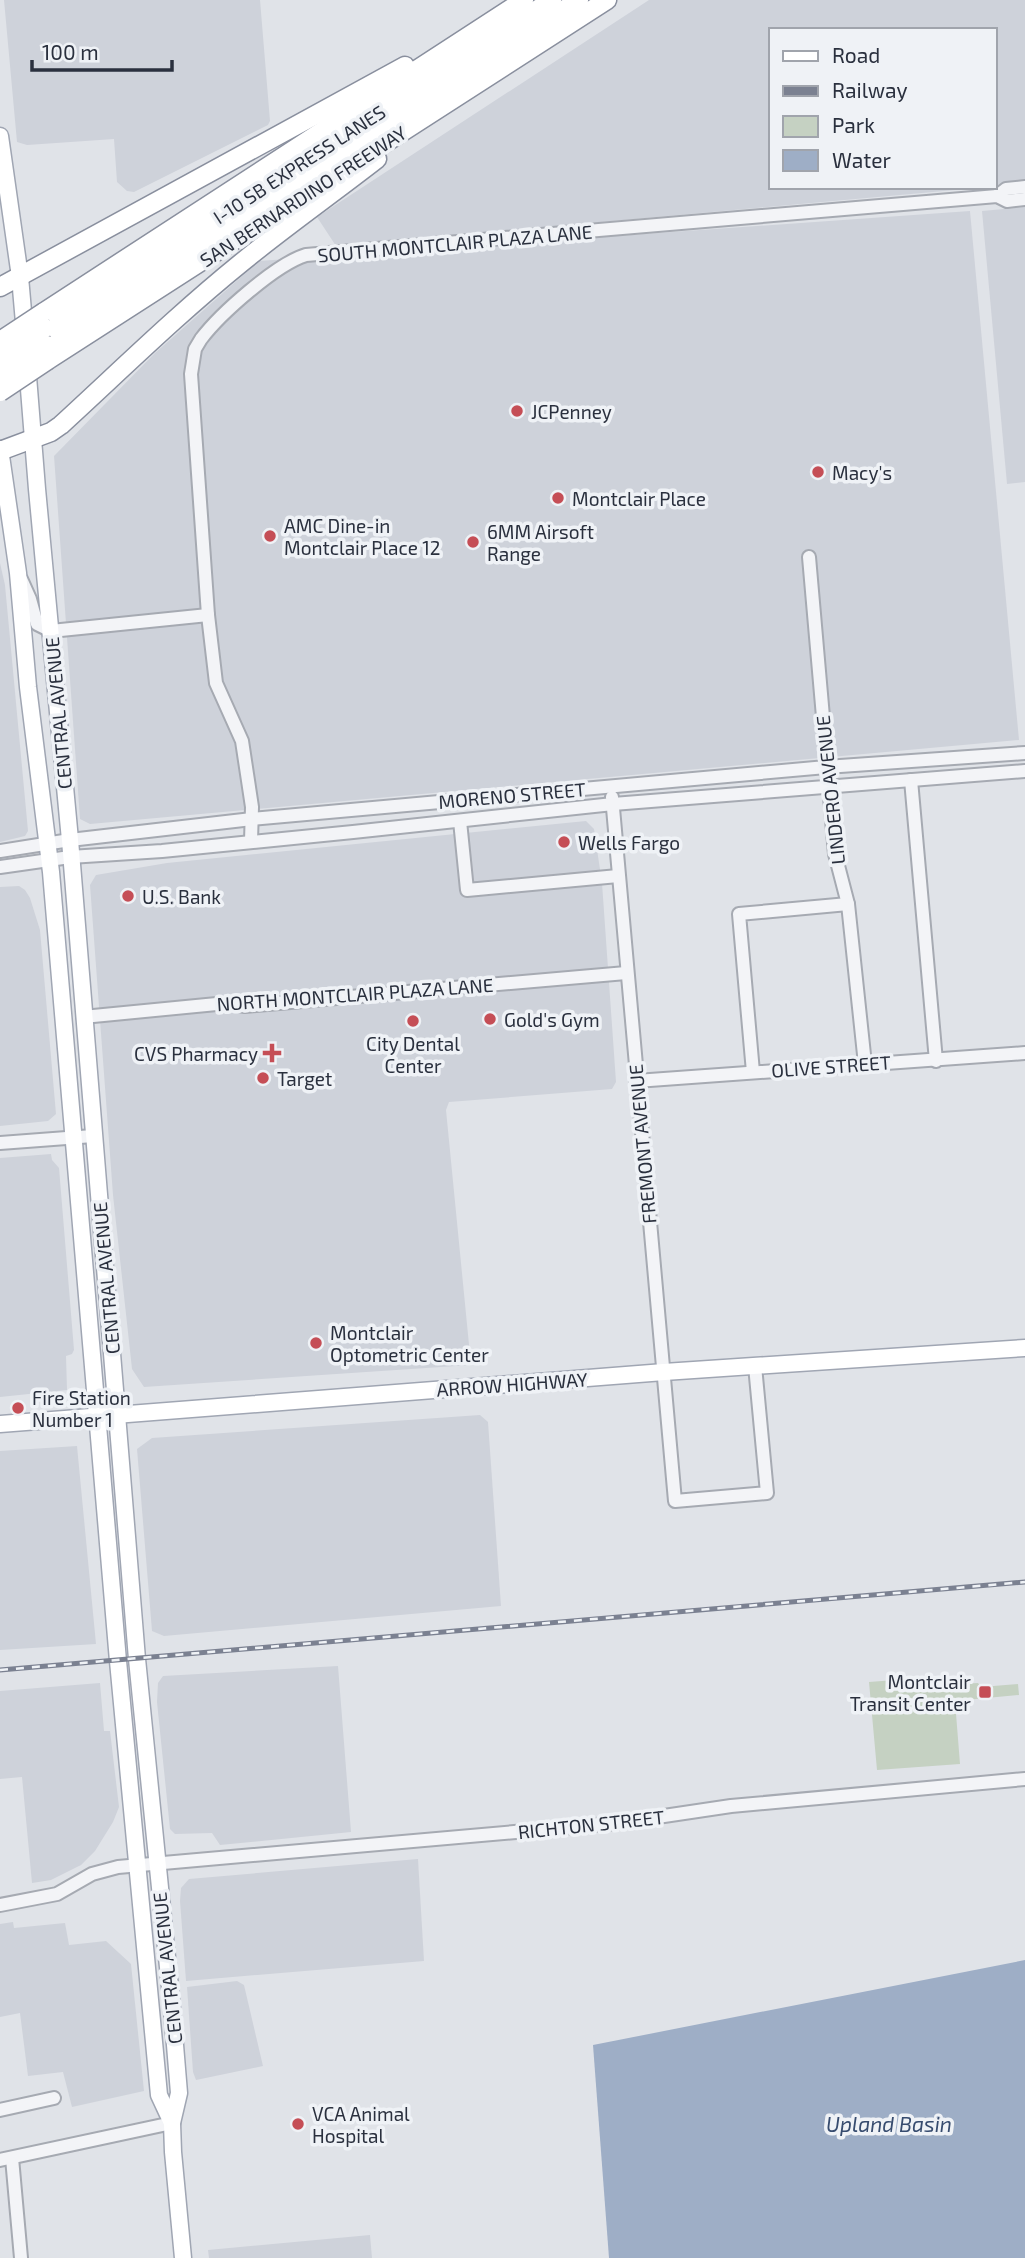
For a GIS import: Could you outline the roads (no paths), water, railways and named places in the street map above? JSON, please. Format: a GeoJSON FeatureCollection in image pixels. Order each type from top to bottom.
{"type":"FeatureCollection","features":[{"type":"Feature","properties":{"kind":"highway","name":"SAN BERNARDINO FREEWAY"},"geometry":{"type":"LineString","coordinates":[[0,392],[46,336],[468,36],[524,0]]}},
{"type":"Feature","properties":{"kind":"highway","name":"I-10 SB EXPRESS LANES"},"geometry":{"type":"LineString","coordinates":[[46,336],[552,0]]}},
{"type":"Feature","properties":{"kind":"highway","name":"I-10 SB EXPRESS LANES"},"geometry":{"type":"LineString","coordinates":[[46,336],[579,0]]}},
{"type":"Feature","properties":{"kind":"highway","name":"SAN BERNARDINO FREEWAY"},"geometry":{"type":"LineString","coordinates":[[0,341],[46,336],[454,98],[607,0]]}},
{"type":"Feature","properties":{"kind":"highway"},"geometry":{"type":"LineString","coordinates":[[0,287],[349,99],[385,76],[468,36]]}},
{"type":"Feature","properties":{"kind":"highway"},"geometry":{"type":"LineString","coordinates":[[0,450],[51,432],[61,425],[154,337],[241,263],[454,98]]}},
{"type":"Feature","properties":{"kind":"highway"},"geometry":{"type":"LineString","coordinates":[[0,358],[46,336]]}},
{"type":"Feature","properties":{"kind":"highway"},"geometry":{"type":"LineString","coordinates":[[0,375],[46,336]]}},
{"type":"Feature","properties":{"kind":"main road","name":"CENTRAL AVENUE"},"geometry":{"type":"LineString","coordinates":[[0,135],[20,277],[70,840],[137,1659],[178,2093],[172,2123]]}},
{"type":"Feature","properties":{"kind":"main road","name":"CENTRAL AVENUE"},"geometry":{"type":"LineString","coordinates":[[0,450],[18,573],[28,687],[49,861],[99,1416],[118,1661],[159,2095],[172,2123]]}},
{"type":"Feature","properties":{"kind":"main road","name":"ARROW HIGHWAY"},"geometry":{"type":"LineString","coordinates":[[0,1424],[664,1372],[1025,1348]]}},
{"type":"Feature","properties":{"kind":"main road"},"geometry":{"type":"LineString","coordinates":[[172,2123],[183,2258]]}},
{"type":"Feature","properties":{"kind":"street","name":"SOUTH MONTCLAIR PLAZA LANE"},"geometry":{"type":"LineString","coordinates":[[998,196],[1006,189],[1025,187]]}},
{"type":"Feature","properties":{"kind":"street","name":"SOUTH MONTCLAIR PLAZA LANE"},"geometry":{"type":"LineString","coordinates":[[251,841],[252,819],[242,741],[216,684],[208,615],[191,374],[195,349],[207,331],[262,281],[289,263],[306,256],[998,196],[1007,201],[1025,199]]}},
{"type":"Feature","properties":{"kind":"street","name":"LINDERO AVENUE"},"geometry":{"type":"LineString","coordinates":[[808,557],[835,854],[848,904],[864,1063]]}},
{"type":"Feature","properties":{"kind":"street"},"geometry":{"type":"LineString","coordinates":[[18,573],[30,599],[37,624],[51,631],[208,615]]}},
{"type":"Feature","properties":{"kind":"street","name":"MORENO STREET"},"geometry":{"type":"LineString","coordinates":[[0,851],[252,819],[826,767],[1025,753]]}},
{"type":"Feature","properties":{"kind":"street","name":"MORENO STREET"},"geometry":{"type":"LineString","coordinates":[[0,867],[70,857],[162,851],[613,804],[1025,771]]}},
{"type":"Feature","properties":{"kind":"street"},"geometry":{"type":"LineString","coordinates":[[911,780],[936,1060]]}},
{"type":"Feature","properties":{"kind":"street","name":"FREMONT AVENUE"},"geometry":{"type":"LineString","coordinates":[[611,786],[675,1502],[766,1493],[755,1366]]}},
{"type":"Feature","properties":{"kind":"street"},"geometry":{"type":"LineString","coordinates":[[460,821],[467,890],[618,876]]}},
{"type":"Feature","properties":{"kind":"street"},"geometry":{"type":"LineString","coordinates":[[753,1072],[738,914],[848,904]]}},
{"type":"Feature","properties":{"kind":"street","name":"NORTH MONTCLAIR PLAZA LANE"},"geometry":{"type":"LineString","coordinates":[[83,1017],[227,1003],[245,1006],[626,973]]}},
{"type":"Feature","properties":{"kind":"street","name":"OLIVE STREET"},"geometry":{"type":"LineString","coordinates":[[636,1082],[1025,1053]]}},
{"type":"Feature","properties":{"kind":"street"},"geometry":{"type":"LineString","coordinates":[[0,1143],[93,1136]]}},
{"type":"Feature","properties":{"kind":"street","name":"RICHTON STREET"},"geometry":{"type":"LineString","coordinates":[[0,1905],[57,1894],[107,1869],[617,1823],[731,1806],[1025,1779]]}},
{"type":"Feature","properties":{"kind":"street"},"geometry":{"type":"LineString","coordinates":[[0,2110],[54,2098]]}},
{"type":"Feature","properties":{"kind":"street"},"geometry":{"type":"LineString","coordinates":[[21,2258],[6,2159],[172,2123]]}},
{"type":"Feature","properties":{"kind":"water","name":"Upland Basin"},"geometry":{"type":"Polygon","coordinates":[[[1025,1960],[1025,2258],[609,2258],[593,2045],[1025,1960]]]}},
{"type":"Feature","properties":{"kind":"railway"},"geometry":{"type":"LineString","coordinates":[[0,1670],[1025,1582]]}},
{"type":"Feature","properties":{"kind":"place","name":"JCPenney"},"geometry":{"type":"Point","coordinates":[517,411]}},
{"type":"Feature","properties":{"kind":"place","name":"Macy's"},"geometry":{"type":"Point","coordinates":[818,472]}},
{"type":"Feature","properties":{"kind":"place","name":"Montclair Place"},"geometry":{"type":"Point","coordinates":[558,498]}},
{"type":"Feature","properties":{"kind":"place","name":"AMC Dine-in Montclair Place 12"},"geometry":{"type":"Point","coordinates":[270,536]}},
{"type":"Feature","properties":{"kind":"place","name":"6MM Airsoft Range"},"geometry":{"type":"Point","coordinates":[473,542]}},
{"type":"Feature","properties":{"kind":"place","name":"Wells Fargo"},"geometry":{"type":"Point","coordinates":[564,842]}},
{"type":"Feature","properties":{"kind":"place","name":"U.S. Bank"},"geometry":{"type":"Point","coordinates":[128,896]}},
{"type":"Feature","properties":{"kind":"place","name":"Gold's Gym"},"geometry":{"type":"Point","coordinates":[490,1019]}},
{"type":"Feature","properties":{"kind":"place","name":"City Dental Center"},"geometry":{"type":"Point","coordinates":[413,1021]}},
{"type":"Feature","properties":{"kind":"place","name":"CVS Pharmacy"},"geometry":{"type":"Point","coordinates":[272,1053]}},
{"type":"Feature","properties":{"kind":"place","name":"Target"},"geometry":{"type":"Point","coordinates":[263,1078]}},
{"type":"Feature","properties":{"kind":"place","name":"Montclair Optometric Center"},"geometry":{"type":"Point","coordinates":[316,1343]}},
{"type":"Feature","properties":{"kind":"place","name":"Fire Station Number 1"},"geometry":{"type":"Point","coordinates":[18,1408]}},
{"type":"Feature","properties":{"kind":"place","name":"Montclair Transit Center"},"geometry":{"type":"Point","coordinates":[985,1692]}},
{"type":"Feature","properties":{"kind":"place","name":"VCA Animal Hospital"},"geometry":{"type":"Point","coordinates":[298,2124]}}]}
